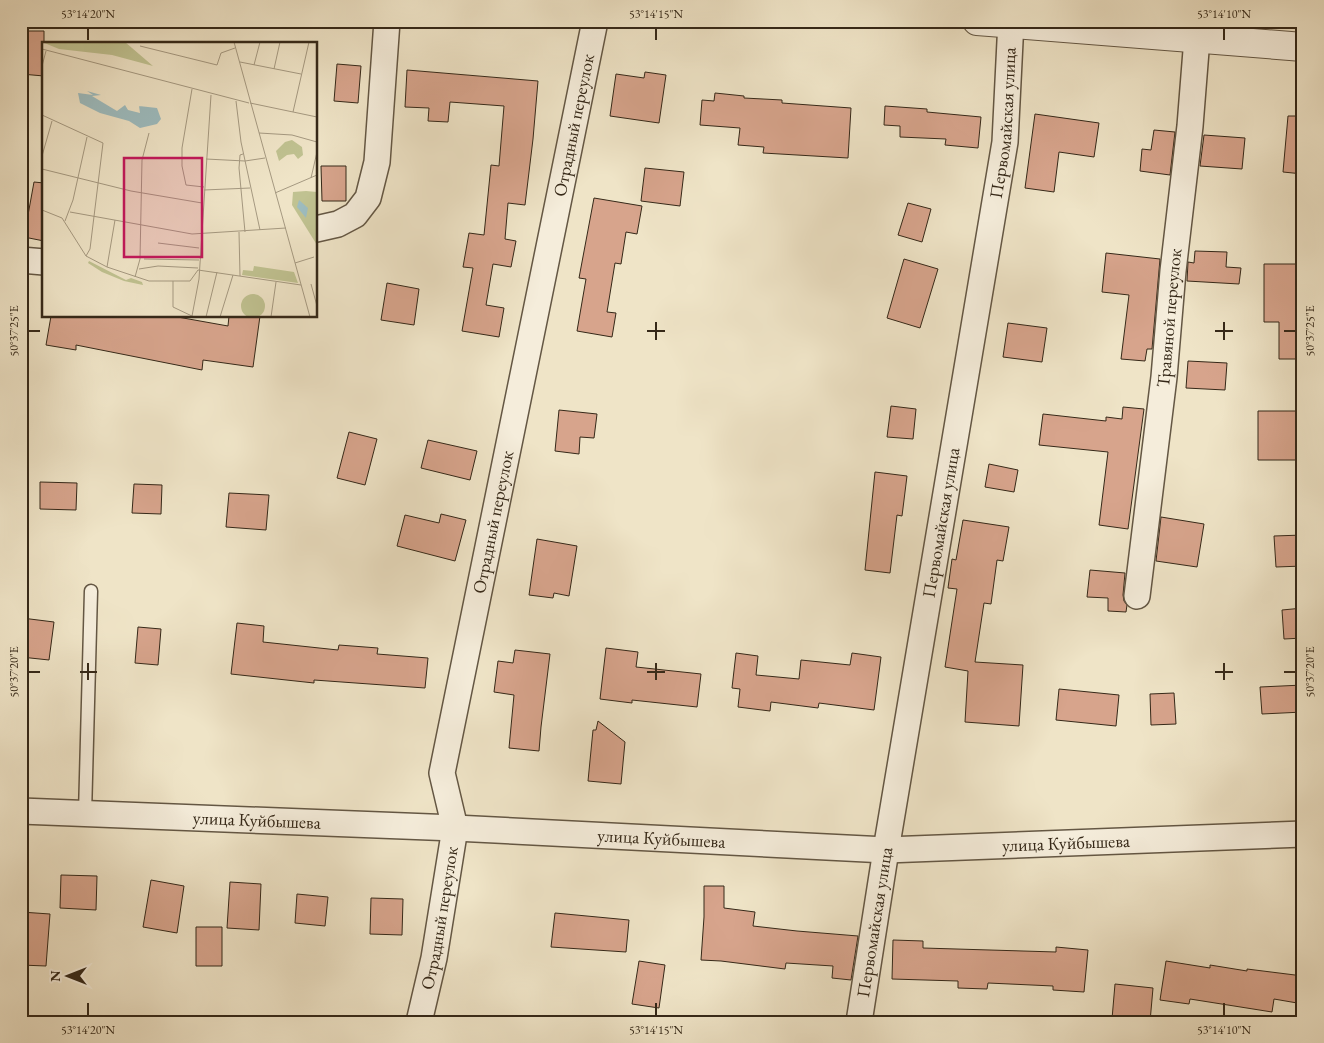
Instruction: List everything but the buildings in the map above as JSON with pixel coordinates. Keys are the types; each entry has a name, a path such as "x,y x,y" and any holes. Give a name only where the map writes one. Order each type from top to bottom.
{"street":[{"path":"318,229 338,224 355,215 368,198 377,162 387,21"},
{"name":"Отрадный переулок","path":"419,1022 434,958 456,828 442,773 595,21"},
{"path":"977,21 1012,22 1303,47"},
{"name":"Первомайская улица","path":"859,1022 886,850 1005,142 1012,22"},
{"name":"Травяной переулок","path":"1137,596 1164,378 1173,271 1190,126 1197,38"},
{"path":"21,260 42,262"},
{"name":"улица Куйбышева","path":"21,811 456,828 886,850 1303,834"}],"lane":[{"path":"85,814 91,591"}]}
